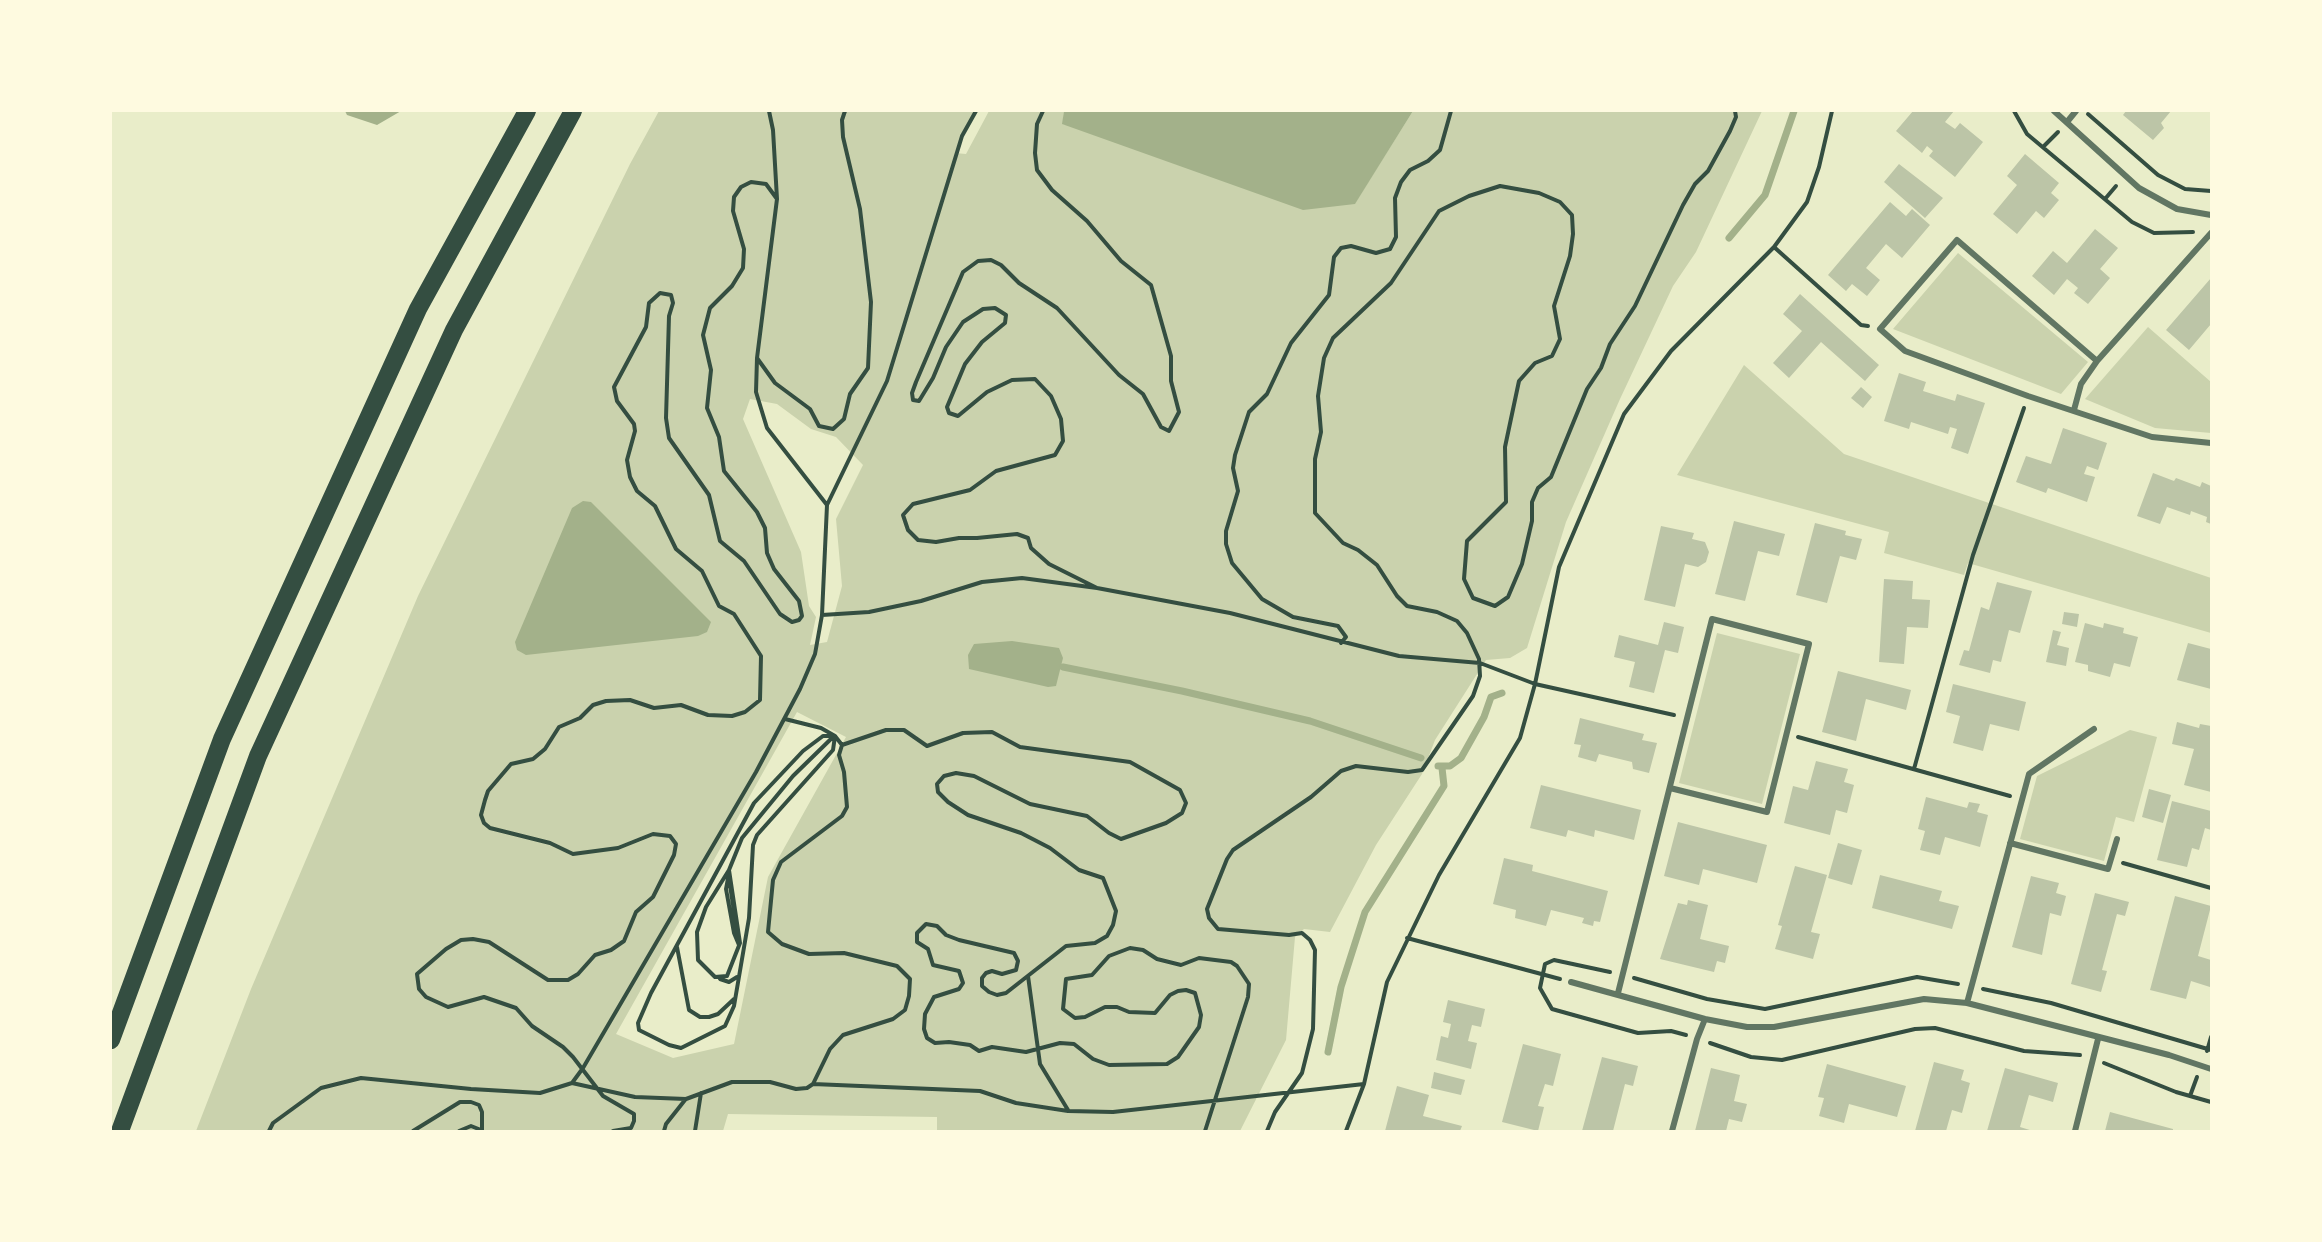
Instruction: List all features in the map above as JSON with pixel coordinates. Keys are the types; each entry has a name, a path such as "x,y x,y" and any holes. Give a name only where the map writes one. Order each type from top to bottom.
{"highway":[{"path":"111,1040 222,739 418,309 526,111"},
{"path":"120,1131 258,756 454,330 573,111"}],"street":[{"path":"2054,111 2139,188 2177,208 2211,215"},
{"path":"2067,122 2076,111"},
{"path":"2074,410 2081,384 2097,361 2211,234"},
{"path":"2097,361 1957,240 1880,329 1905,351 2028,396 2152,437 2211,443"},
{"path":"1618,993 1712,620 1809,644 1767,812 1670,788"},
{"path":"1967,1003 2029,774 2094,729"},
{"path":"2010,843 2108,869 2117,839"},
{"path":"1571,982 1618,993 1705,1019 1747,1027 1774,1026 1924,999 1967,1003 2098,1039 2169,1055 2211,1070"},
{"path":"1672,1131 1697,1039 1705,1019"},
{"path":"2075,1131 2095,1059 2098,1039"}],"path":[{"path":"769,111 773,130 777,199 757,358 756,392 767,428 827,505"},
{"path":"757,358 775,383 810,409 819,426 833,429 844,419 850,394 868,368 871,302 860,209 843,138 842,120 845,111"},
{"path":"572,1083 583,1068 784,719 815,654 822,615 827,505 887,381 962,136 976,111"},
{"path":"1043,111 1037,124 1035,153 1037,170 1052,190 1087,221 1122,261 1151,285 1171,356 1171,381 1179,412 1169,431 1161,427 1143,393 1119,375 1057,308 1019,283 1001,265 991,260 978,261 963,272 916,382 912,393 913,400 919,401 933,378 946,347 963,322 982,309 995,308 1006,315 1005,323 982,342 965,364 947,407 949,413 958,416 987,392 1012,380 1035,379 1051,396 1061,419 1063,441 1055,455 996,471 970,490 913,504 906,508 903,515 908,530 918,540 936,542 1017,534 1028,538 1031,548 1048,564 1097,588"},
{"path":"1341,643 1346,637 1338,626 1293,617 1262,599 1232,562 1226,544 1226,531 1238,491 1233,468 1234,455 1250,412 1267,394 1291,343 1329,295 1334,257 1341,248 1351,246 1376,253 1390,249 1396,237 1395,198 1401,182 1410,171 1428,161 1440,150 1451,111"},
{"path":"1267,1131 1275,1112 1302,1073 1313,1029 1315,950 1310,940 1302,933 1289,935 1218,929 1209,918 1207,909 1227,860 1233,850 1311,796 1341,771 1356,766 1408,772 1422,770 1473,696 1480,676 1480,663 1467,633 1457,621 1437,612 1407,606 1397,596 1377,565 1358,550 1343,543 1314,513 1315,459 1321,432 1318,396 1324,358 1332,338 1391,283 1439,210 1469,196 1500,186 1539,193 1560,202 1572,215 1573,234 1569,256 1554,306 1560,339 1552,356 1535,363 1519,381 1506,447 1506,502 1467,541 1464,579 1473,598 1495,606 1508,597 1522,564 1532,521 1532,502 1538,488 1551,477 1587,389 1601,368 1610,344 1635,306 1683,205 1695,184 1708,171 1730,131 1736,117 1735,111"},
{"path":"1346,1131 1364,1083 1387,982 1439,875 1520,738 1535,684 1558,567 1624,414 1671,351 1774,247 1807,202 1819,167 1832,111"},
{"path":"2014,111 2027,134 2132,222 2154,233 2200,231 2211,234"},
{"path":"2085,111 2158,175 2185,189 2211,191"},
{"path":"613,1131 630,1128 634,1121 634,1114 614,1104 598,1090 583,1068 563,1047 532,1026 516,1008 484,997 448,1007 426,997 418,989 417,974 446,949 461,940 473,939 489,942 548,980 568,980 578,974 595,955 611,950 624,941 636,912 653,897 674,855 676,844 670,836 653,834 618,848 573,854 550,843 490,828 483,823 481,815 488,791 512,764 533,759 545,749 559,727 580,718 593,705 606,701 630,700 654,708 681,705 708,715 732,716 745,712 760,700 761,656 734,614 719,606 702,571 676,549 655,506 637,491 630,477 627,460 635,431 634,424 617,400 614,387 646,327 649,303 660,293 671,295 673,303 669,316 666,418 669,438 709,495 720,542 744,561 780,614 792,622 799,620 802,616 800,601 774,569 767,553 765,528 757,512 724,471 719,437 707,408 711,370 703,335 705,321 710,308 732,286 743,268 744,249 734,211 734,197 741,187 751,182 766,184 777,199"},
{"path":"1774,247 1861,325 1880,329"},
{"path":"1914,769 1973,555 2028,396"},
{"path":"822,615 869,612 911,603 982,582 1022,578 1097,588 1230,614 1399,656 1480,663 1535,684 1687,718"},
{"path":"784,719 810,724 835,736 842,745"},
{"path":"842,745 886,730 904,730 927,746 963,733 992,732 1020,747 1130,762 1180,790 1186,803 1182,813 1166,823 1121,838 1109,833 1088,816 1030,804 974,776 956,773 944,776 937,784 938,792 948,802 968,814 1021,833 1050,848 1079,870 1103,878 1113,898 1116,911 1113,925 1107,936 1095,943 1066,946 1006,993 997,995 982,986 982,978 986,973 993,971 1002,974 1016,970 1018,961 1014,953 959,940 946,935 937,926 926,924 917,933 917,942 928,949 933,965 959,971 963,983 959,988 934,997 925,1014 924,1029 927,1038 935,1043 970,1045 979,1051 992,1047 1026,1052 1037,1051 1060,1043 1074,1044 1093,1059 1109,1065 1167,1064 1178,1057 1198,1026 1202,1015 1195,993 1186,990 1178,991 1170,995 1155,1013 1129,1012 1117,1007 1105,1007 1085,1017 1075,1018 1063,1009 1066,979 1092,975 1109,956 1130,948 1143,950 1156,959 1181,965 1199,958 1231,962 1237,966 1249,984 1248,997 1205,1131"},
{"path":"1787,734 2022,800"},
{"path":"823,736 835,736 833,750 756,835 753,845 749,918 735,998 725,1026 681,1048 669,1045 639,1030 638,1023 642,1012 754,803 815,740 823,736"},
{"path":"739,974 735,980 729,982 715,977 698,960 698,932 706,907 729,870 742,838 760,814 793,776 835,736"},
{"path":"269,1131 273,1123 321,1088 361,1078 540,1093 572,1083 635,1097 686,1099 732,1082 770,1082 796,1089 807,1088 813,1084 830,1049 843,1035 893,1019 904,1010 909,996 910,979 897,966 844,953 809,954 782,944 768,932 772,880 781,862 842,816 847,807 844,772 839,755 842,745"},
{"path":"2111,860 2211,888"},
{"path":"715,977 727,976 739,945 740,931 729,870"},
{"path":"729,870 726,889 734,933 739,945"},
{"path":"1407,938 1571,982"},
{"path":"677,945 689,1010 700,1017 709,1017 718,1014 735,998"},
{"path":"1541,973 1540,988 1552,1009 1638,1033 1671,1030 1751,1057 1782,1060 1915,1029 1935,1028 2024,1051 2071,1052 2095,1059 2175,1092 2211,1102"},
{"path":"1028,976 1040,1064 1068,1111"},
{"path":"813,1084 980,1090 1016,1103 1068,1111 1113,1112 1364,1083"},
{"path":"695,1131 701,1094"},
{"path":"664,1131 666,1124 686,1099"},
{"path":"413,1131 460,1102 479,1105 482,1112 482,1130 471,1126 459,1131"}],"shaded area":[{"path":"345,111 401,111 377,125 347,115"},
{"path":"659,111 975,111 955,153 966,154 989,111 1064,111 1063,124 1355,203 1413,111 1762,111 1696,252 1673,286 1566,522 1527,648 1510,658 1486,660 1435,740 1422,774 1376,845 1330,932 1304,929 1295,937 1286,1040 1240,1131 937,1131 937,1117 728,1114 723,1131 196,1131 251,989 418,596 630,164","holes":["750,399 777,404 811,429 836,437 863,465 836,519 842,586 827,642 810,645 816,617 809,606 801,552 743,419","797,712 846,737 768,877 734,1044 673,1058 616,1034"]},
{"path":"1064,111 1413,111 1355,204 1303,210 1062,124"},
{"path":"1958,253 2088,362 2061,394 1893,329"},
{"path":"2148,327 2211,382 2211,433 2155,428 2085,399"},
{"path":"1744,365 1844,454 2211,578 2211,633 1968,563 1964,575 1884,553 1889,532 1677,475"},
{"path":"583,501 591,502 711,622 707,632 698,636 526,655 517,650 515,642 572,508"},
{"path":"1717,633 1800,654 1762,804 1679,783"},
{"path":"1012,641 1059,648 1063,658 1056,686 1048,687 969,669 968,655 974,644"},
{"path":"2130,730 2157,737 2134,822 2116,817 2104,861 2020,839 2037,776"}],"building":[{"path":"1913,111 1954,111 1945,122 1955,129 1960,123 1983,142 1955,177 1929,156 1933,151 1927,146 1922,153 1896,131"},
{"path":"2126,111 2171,111 2161,123 2164,128 2153,140 2123,115"},
{"path":"2025,154 2059,183 2051,193 2059,200 2044,218 2036,211 2017,234 1993,214 2017,185 2007,176"},
{"path":"1899,164 1943,198 1925,218 1884,182"},
{"path":"1890,202 1906,216 1912,209 1930,225 1902,258 1886,244 1866,268 1880,280 1867,296 1852,284 1846,291 1828,275"},
{"path":"2095,229 2118,248 2100,269 2110,278 2088,304 2074,293 2078,288 2067,279 2054,295 2032,276 2053,251 2067,263"},
{"path":"2211,278 2211,324 2189,350 2166,330"},
{"path":"1800,294 1879,365 1865,381 1821,342 1789,378 1773,363 1802,331 1783,314"},
{"path":"1899,373 1926,382 1923,391 1955,401 1957,394 1985,403 1968,454 1951,448 1957,429 1950,427 1948,434 1911,422 1909,429 1884,421"},
{"path":"1861,387 1872,397 1863,408 1851,398"},
{"path":"2063,428 2107,443 2098,470 2087,466 2084,474 2095,477 2087,502 2048,488 2046,493 2016,482 2026,456 2051,464"},
{"path":"2153,473 2200,487 2202,482 2211,486 2211,524 2206,522 2207,517 2191,511 2190,515 2167,507 2160,524 2137,516"},
{"path":"1734,521 1785,534 1779,556 1758,551 1745,601 1715,594"},
{"path":"1815,523 1846,531 1845,535 1862,539 1856,560 1840,556 1827,603 1796,595"},
{"path":"1661,526 1694,533 1692,539 1705,542 1709,552 1706,562 1698,567 1685,564 1675,607 1644,600"},
{"path":"1884,579 1913,581 1912,599 1930,600 1928,628 1907,627 1904,664 1879,662"},
{"path":"1997,582 2032,591 2020,633 2009,630 2001,662 1993,660 1990,673 1959,665 1964,650 1969,651 1981,607 1989,610"},
{"path":"2064,612 2079,614 2077,627 2062,624"},
{"path":"1664,622 1684,627 1678,653 1665,650 1654,693 1629,687 1635,662 1614,657 1619,635 1658,645"},
{"path":"2085,623 2103,628 2104,623 2124,628 2123,633 2138,637 2130,667 2114,663 2110,677 2088,671 2088,665 2075,662"},
{"path":"2053,630 2061,632 2057,645 2069,648 2066,666 2046,662"},
{"path":"2188,643 2211,649 2211,689 2177,680"},
{"path":"1838,671 1911,690 1906,710 1866,699 1856,741 1822,732"},
{"path":"1953,684 2026,702 2019,731 1990,724 1983,751 1953,743 1960,716 1946,712"},
{"path":"1580,718 1644,734 1642,740 1657,743 1649,773 1633,769 1632,762 1599,754 1596,762 1578,757 1581,745 1574,744"},
{"path":"2177,722 2199,728 2200,724 2211,726 2211,792 2184,785 2194,749 2172,744"},
{"path":"1816,761 1848,769 1844,782 1854,785 1847,813 1836,810 1830,835 1784,823 1793,786 1808,790"},
{"path":"1541,785 1641,810 1634,840 1595,830 1594,837 1568,830 1566,837 1530,828"},
{"path":"2149,789 2171,795 2163,823 2142,817"},
{"path":"1926,797 1967,808 1969,802 1980,804 1977,812 1988,815 1980,847 1945,837 1940,855 1920,850 1925,831 1918,829"},
{"path":"2172,801 2211,811 2211,830 2205,828 2199,850 2192,848 2187,867 2157,860"},
{"path":"1678,822 1767,845 1757,883 1703,869 1699,885 1664,876"},
{"path":"1838,843 1862,850 1852,885 1828,878"},
{"path":"1504,858 1533,865 1532,871 1608,891 1600,922 1594,921 1593,926 1582,923 1584,918 1551,910 1546,926 1515,918 1516,910 1493,904"},
{"path":"1795,866 1827,875 1811,932 1820,934 1813,959 1775,949 1782,926 1778,925"},
{"path":"1880,875 1942,891 1939,901 1959,906 1952,929 1872,908"},
{"path":"2031,876 2059,883 2056,893 2066,896 2061,916 2050,913 2042,955 2012,947"},
{"path":"2095,893 2129,902 2125,916 2117,914 2102,970 2107,971 2101,992 2071,984"},
{"path":"2175,896 2211,906 2198,956 2211,960 2210,987 2191,981 2186,999 2150,990"},
{"path":"1688,900 1708,905 1700,939 1729,946 1725,963 1717,961 1714,972 1660,959 1678,903 1687,905"},
{"path":"1448,1000 1485,1009 1481,1027 1472,1025 1468,1041 1477,1043 1471,1069 1436,1060 1441,1036 1448,1038 1451,1024 1443,1022"},
{"path":"1523,1044 1561,1054 1553,1086 1545,1084 1538,1106 1544,1107 1538,1131 1502,1122"},
{"path":"1602,1057 1638,1066 1633,1086 1625,1084 1613,1131 1582,1131"},
{"path":"1934,1062 1964,1070 1961,1080 1970,1083 1962,1113 1952,1110 1946,1131 1915,1131"},
{"path":"1827,1064 1906,1086 1897,1117 1849,1104 1844,1123 1819,1116 1824,1098 1818,1097"},
{"path":"1711,1068 1740,1075 1734,1101 1747,1104 1742,1122 1729,1119 1726,1131 1695,1131"},
{"path":"2005,1068 2058,1083 2053,1102 2029,1095 2020,1127 2033,1131 1987,1131"},
{"path":"1434,1072 1465,1080 1461,1095 1431,1088"},
{"path":"1397,1086 1429,1095 1423,1116 1462,1126 1460,1131 1385,1131"},
{"path":"2110,1112 2173,1129 2173,1131 2105,1131"}],"waterway":[{"path":"1729,238 1765,195 1794,111"},
{"path":"1063,667 1182,691 1310,721 1421,758"},
{"path":"1438,766 1450,766 1461,758 1484,717 1491,697 1502,693"},
{"path":"1328,1052 1341,987 1365,912 1444,786 1442,768"}]}
